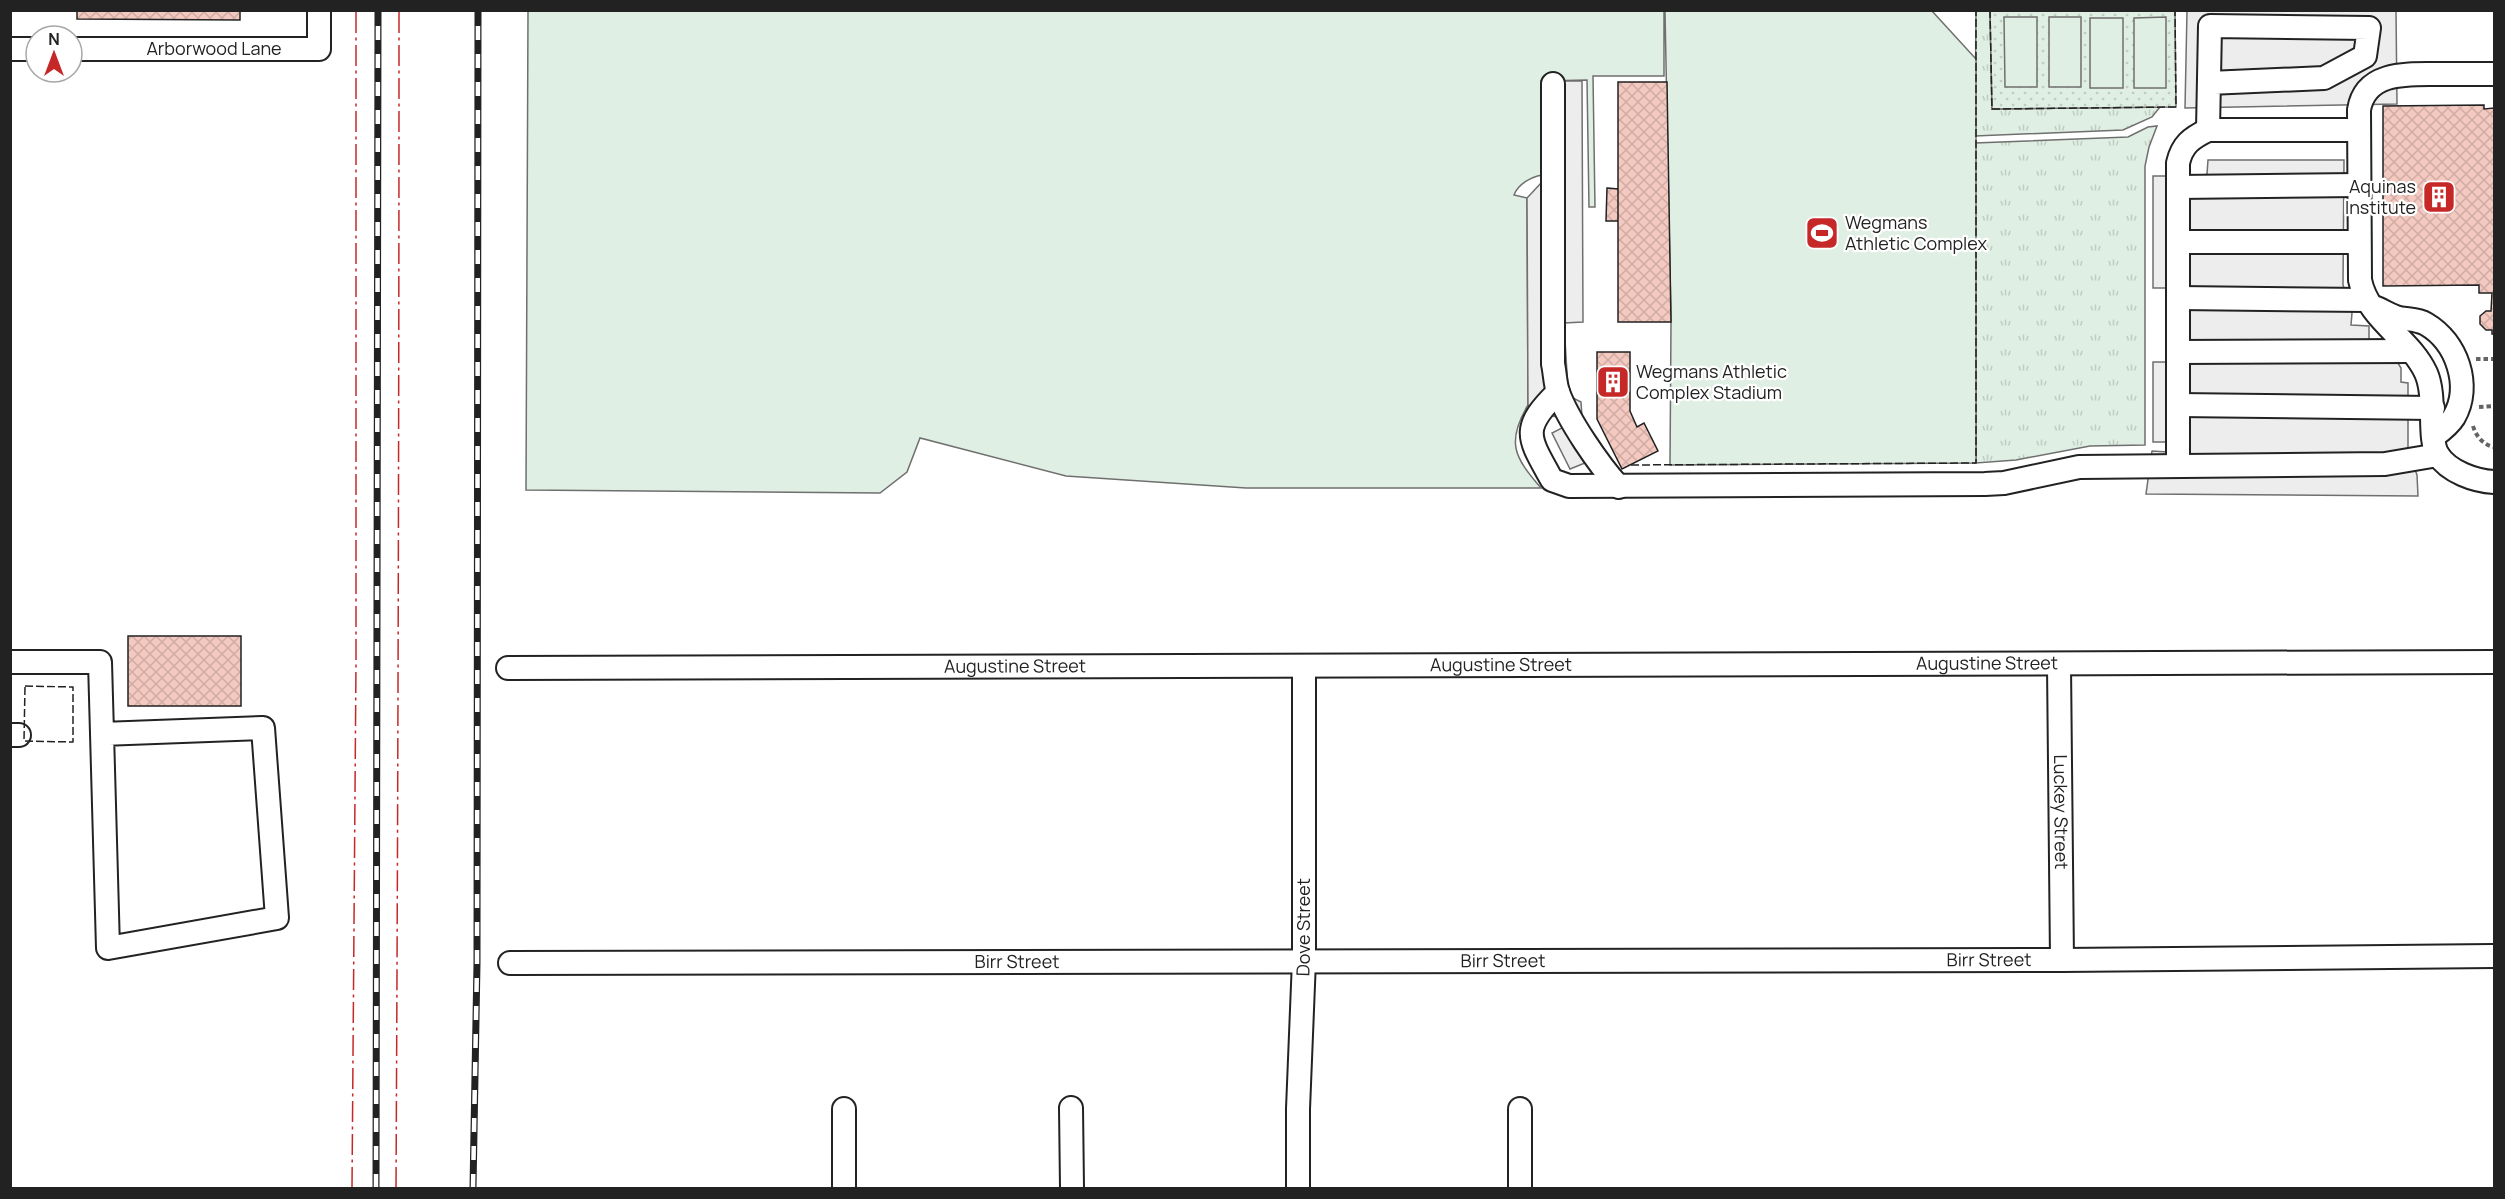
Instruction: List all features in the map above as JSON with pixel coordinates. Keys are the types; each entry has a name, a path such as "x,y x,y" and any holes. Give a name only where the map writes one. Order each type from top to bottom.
{"street":[{"name":"Arborwood Lane","path":"84,49 319,49 319,10"},
{"path":"2208,130 2210,26 2369,28 2365,57 2324,78 2209,82"},
{"path":"2494,74 2391,76 2369,88 2360,101 2359,130 2360,280 2368,302 2411,351 2425,371 2430,385 2436,445 2448,465 2464,475 2494,482"},
{"path":"1553,84 1553,364 1558,392 1600,467 1619,487"},
{"path":"2178,466 2178,164 2181,150 2192,137 2208,130 2359,130"},
{"path":"2178,187 2359,185"},
{"path":"2178,243 2359,242"},
{"path":"1558,392 1539,411 1531,424 1531,439 1552,480 1569,486 1985,484 2004,483 2079,466 2385,464 2436,445 2454,417 2461,394 2458,359 2442,338 2428,325 2415,320 2399,318 2368,302 2178,298"},
{"path":"2178,352 2411,351"},
{"path":"2178,405 2433,408"},
{"path":"10,662 100,662 102,735 108,948 277,918 262,728 102,735"},
{"name":"Augustine Street","path":"508,668 2494,663"},
{"name":"Luckey Street","path":"2059,664 2062,960"},
{"name":"Dove Street","path":"1299,1188 1298,1109 1304,960 1304,667"},
{"name":"Birr Street","path":"510,963 2062,960 2494,956"},
{"path":"1071,1108 1072,1188"},
{"path":"844,1109 844,1188"},
{"path":"1520,1109 1520,1188"}],"path":[{"path":"2475,431 2484,442 2494,447"}],"green space":[{"path":"528,11 1664,11 1664,76 1593,76 1595,207 1589,207 1587,80 1541,81 1542,175 1525,182 1514,195 1527,198 1528,405 1521,418 1515,439 1519,458 1541,488 1246,488 1066,476 920,438 907,472 880,493 526,490"},
{"name":"Wegmans Athletic Complex","path":"1665,11 1932,11 1976,59 1976,463 1670,465 1671,322"},
{"path":"1976,11 1990,11 1992,109 2160,107 2152,117 2123,130 1975,136"},
{"path":"1990,11 2175,11 2176,107 1992,109"},
{"path":"2004,17 2037,17 2037,87 2005,87"},
{"path":"2049,17 2081,17 2081,87 2049,87"},
{"path":"2166,17 2166,88 2134,88 2134,18"},
{"path":"2090,18 2123,18 2123,88 2090,88"},
{"path":"2157,126 2145,166 2145,445 2090,446 2016,460 1976,463 1975,143 2128,137 2148,127"}],"shaded area":[{"path":"2187,11 2396,11 2397,104 2185,108"},
{"path":"1541,81 1582,81 1583,322 1564,323 1568,390 1571,397 1581,402 1585,463 1570,469 1552,433 1564,427 1560,417 1550,416 1528,405 1527,198 1542,182"},
{"path":"2208,160 2344,160 2343,285 2352,313 2351,325 2369,326 2369,343 2385,342 2401,368 2401,382 2408,383 2408,450 2417,475 2418,496 2146,494 2152,451 2168,452 2168,442 2153,442 2153,362 2168,362 2169,288 2153,288 2153,176 2203,176 2207,174"}],"building":[{"path":"77,10 240,10 240,20 77,19"},
{"path":"1618,82 1667,82 1671,322 1618,322"},
{"name":"Aquinas Institute","path":"2484,105 2484,109 2494,108 2494,334 2492,330 2486,330 2480,324 2480,316 2486,311 2491,311 2492,293 2479,293 2479,285 2383,286 2383,106"},
{"path":"1607,188 1618,189 1618,221 1606,221"},
{"name":"Wegmans Athletic Complex Stadium","path":"1597,352 1630,352 1630,411 1637,427 1644,423 1658,451 1622,469 1597,419"},
{"path":"128,636 241,636 241,706 128,706"}],"railway":[{"path":"376,1188 378,10"},
{"path":"473,1188 477,963 478,10"}],"fence":[{"path":"1631,465 1976,463 1976,10"},
{"path":"1990,10 1992,109 2176,107 2175,10"},
{"path":"25,686 73,687 73,742 24,741 25,686"}],"power":[{"path":"352,1188 356,662 356,10"},
{"path":"396,1188 399,10"}],"place":[{"name":"Aquinas Institute","path":"2439,197"},
{"name":"Wegmans Athletic Complex","path":"1822,233"},
{"name":"Wegmans Athletic Complex Stadium","path":"1613,382"}]}
